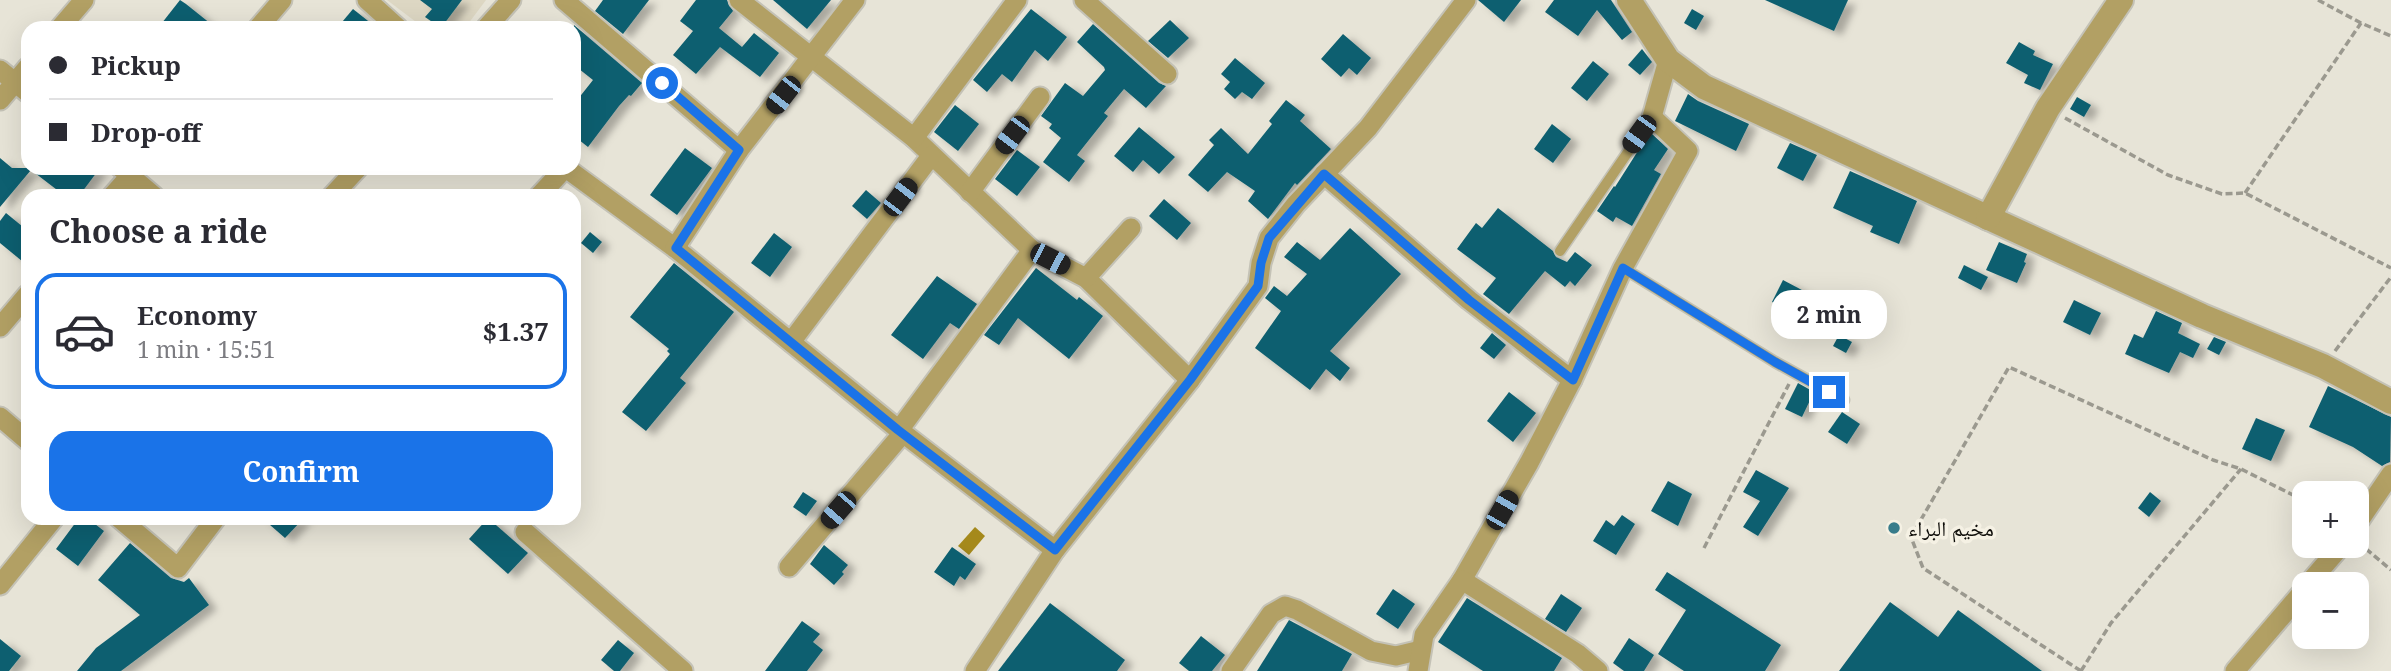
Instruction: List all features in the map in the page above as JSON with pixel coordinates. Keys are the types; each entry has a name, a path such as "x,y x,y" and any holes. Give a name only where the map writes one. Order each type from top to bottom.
{"street":[{"path":"66,21 83,0"},
{"path":"264,21 282,0"},
{"path":"367,0 390,21"},
{"path":"492,21 511,0"},
{"path":"564,0 739,150"},
{"path":"739,0 914,138 1032,250 1086,278 1190,380"},
{"path":"676,248 739,150 855,0"},
{"path":"914,138 1017,0"},
{"path":"1084,0 1167,74"},
{"path":"975,671 1055,550 1190,380 1258,286 1261,263 1269,238 1368,128 1466,0"},
{"path":"1629,0 1668,60 1704,87 2202,316 2323,366 2391,402"},
{"path":"1988,218 2048,108 2121,0"},
{"path":"1418,671 1424,635 1462,580 1529,463 1573,380 1623,268 1688,151 1652,117 1668,60"},
{"path":"0,100 14,82"},
{"path":"970,192 1040,97"},
{"path":"791,342 931,156"},
{"path":"1324,174 1469,300 1573,380"},
{"path":"133,175 146,189"},
{"path":"338,189 352,175"},
{"path":"546,189 559,175"},
{"path":"576,175 676,248 901,431 1055,550"},
{"path":"1086,278 1131,228"},
{"path":"789,567 901,431 1032,250"},
{"path":"0,327 21,302"},
{"path":"0,417 21,435"},
{"path":"2369,506 2391,474"},
{"path":"0,585 48,525"},
{"path":"127,525 178,568 211,525"},
{"path":"525,531 683,671"},
{"path":"2318,572 2331,558"},
{"path":"1462,580 1578,654 1598,671"},
{"path":"2235,671 2292,604"},
{"path":"1231,671 1270,614 1285,606 1371,651 1396,656 1421,650"}],"lane":[{"path":"1560,251 1652,117"},
{"path":"1623,268 1844,400"}],"path":[{"path":"2318,0 2391,36"},
{"path":"2245,193 2361,23"},
{"path":"2048,108 2168,174 2222,194 2245,193 2391,268"},
{"path":"2323,366 2391,277"},
{"path":"2241,469 2110,623 2081,671 1923,568 1911,537 2008,367 2213,460 2241,469 2292,494"},
{"path":"1703,548 1795,373"},
{"path":"2369,551 2391,570"}],"shaded area":[{"path":"387,0 486,0 470,21 415,21"},
{"path":"975,527 985,536 969,555 958,546"}],"building":[{"path":"180,0 207,21 164,21"},
{"path":"420,0 462,0 446,21 431,21 425,17 432,9"},
{"path":"603,0 649,0 623,34 595,11"},
{"path":"696,0 727,0 733,11 719,28 742,47 754,33 779,53 760,77 720,47 696,74 673,55 693,31 680,21"},
{"path":"773,0 831,0 807,29"},
{"path":"1478,0 1521,0 1504,22"},
{"path":"1554,0 1611,0 1632,32 1622,40 1597,10 1578,36 1545,12"},
{"path":"1765,0 1848,0 1834,31"},
{"path":"353,9 368,21 343,21"},
{"path":"1031,9 1067,37 1048,61 1035,50 1012,82 1002,74 987,92 973,80"},
{"path":"1692,9 1704,16 1696,30 1684,23"},
{"path":"1170,20 1189,38 1168,58 1148,41"},
{"path":"1093,24 1159,83 1166,86 1146,108 1124,89 1104,113 1108,116 1077,155 1085,161 1069,182 1043,162 1061,138 1049,128 1052,124 1041,116 1065,83 1083,96 1105,70 1077,42"},
{"path":"581,31 642,83 619,106 588,147 581,142 581,95 593,80 581,71"},
{"path":"1343,34 1371,58 1357,75 1349,68 1341,77 1321,59"},
{"path":"2019,42 2035,51 2033,55 2053,64 2040,90 2024,83 2028,75 2006,63"},
{"path":"1642,49 1652,62 1640,75 1628,65"},
{"path":"1235,58 1265,83 1252,99 1242,92 1235,99 1224,89 1230,82 1221,74"},
{"path":"1593,61 1609,74 1587,101 1571,88"},
{"path":"1688,94 1749,124 1736,151 1675,121"},
{"path":"2077,97 2091,105 2084,117 2070,109"},
{"path":"1286,100 1305,115 1300,121 1331,149 1297,185 1295,183 1268,219 1248,201 1255,191 1227,172 1208,192 1188,175 1214,145 1209,140 1221,128 1248,154 1272,124 1269,121"},
{"path":"955,105 979,124 958,151 934,132"},
{"path":"1552,124 1571,139 1553,163 1534,149"},
{"path":"1139,127 1175,157 1159,174 1143,160 1133,172 1114,156"},
{"path":"1650,132 1668,149 1654,170 1661,174 1632,226 1616,217 1613,222 1597,211"},
{"path":"1790,143 1817,155 1803,181 1777,168"},
{"path":"685,148 712,168 677,215 650,195"},
{"path":"1017,150 1040,167 1017,196 995,179"},
{"path":"0,158 12,168 21,168 21,175 27,175 0,207"},
{"path":"1850,171 1917,201 1899,244 1870,232 1873,226 1833,208"},
{"path":"38,175 95,175 84,189 56,189"},
{"path":"866,190 881,203 867,219 852,206"},
{"path":"1164,199 1191,223 1177,240 1149,216"},
{"path":"1498,208 1553,251 1556,257 1567,262 1575,252 1592,265 1575,286 1570,281 1565,287 1545,271 1509,314 1483,294 1496,278 1457,249 1476,223 1482,228"},
{"path":"6,213 21,225 21,260 0,243 0,221"},
{"path":"1350,228 1401,274 1330,351 1350,368 1340,381 1326,369 1310,390 1255,348 1281,311 1265,298 1274,286 1287,296 1307,274 1284,257 1297,242 1320,260"},
{"path":"590,232 602,242 593,253 581,243"},
{"path":"774,233 792,247 770,277 751,263"},
{"path":"1999,242 2027,254 2017,283 1986,270"},
{"path":"674,263 734,312 680,378 686,383 646,431 622,412 670,354 667,351 669,349 630,317"},
{"path":"1964,265 1988,277 1981,290 1958,278"},
{"path":"1036,268 1077,300 1079,297 1103,316 1069,359 1018,318 999,345 984,335"},
{"path":"937,276 977,304 959,329 950,323 923,359 891,335"},
{"path":"1783,280 1817,298 1806,319 1772,302"},
{"path":"2074,300 2101,313 2090,335 2063,322"},
{"path":"2156,311 2182,323 2178,333 2200,344 2193,358 2180,352 2169,373 2125,354 2134,334 2143,338"},
{"path":"1492,333 1506,345 1494,359 1480,348"},
{"path":"1839,335 1852,342 1846,353 1833,346"},
{"path":"2214,337 2226,342 2219,355 2207,349"},
{"path":"1798,383 1814,392 1802,417 1785,409"},
{"path":"2328,386 2391,417 2390,462 2382,466 2353,447 2309,427"},
{"path":"1509,392 1536,413 1513,442 1487,421"},
{"path":"1842,412 1860,424 1847,444 1828,432"},
{"path":"2256,418 2285,430 2271,461 2242,449"},
{"path":"1756,470 1789,488 1758,536 1743,527 1760,501 1743,492"},
{"path":"1668,481 1692,494 1678,526 1651,511"},
{"path":"803,492 817,501 806,516 793,507"},
{"path":"2150,492 2161,501 2149,517 2138,508"},
{"path":"1622,515 1635,524 1616,555 1593,541 1606,520 1614,526"},
{"path":"74,525 96,525 104,531 78,566 56,549"},
{"path":"270,525 297,525 285,538"},
{"path":"482,525 496,525 528,553 508,574 469,539"},
{"path":"130,543 171,578 184,582 189,578 209,605 121,671 77,671 96,648 140,615 98,580"},
{"path":"824,545 848,565 834,585 810,564"},
{"path":"952,547 976,564 965,580 960,576 954,586 934,572"},
{"path":"1667,572 1781,645 1765,671 1684,671 1658,654 1686,610 1655,590"},
{"path":"1393,589 1415,604 1398,629 1376,614"},
{"path":"1561,594 1582,608 1566,632 1545,619"},
{"path":"1467,598 1562,658 1554,671 1483,671 1438,642"},
{"path":"1890,602 1938,637 1958,610 2042,671 1839,671"},
{"path":"1050,603 1125,660 1117,671 998,671"},
{"path":"1289,620 1352,654 1342,671 1257,671"},
{"path":"802,621 820,634 813,642 823,650 807,671 765,671"},
{"path":"1201,636 1225,655 1212,671 1189,671 1179,663"},
{"path":"1629,638 1654,655 1644,671 1624,671 1613,663"},
{"path":"0,639 21,656 9,671 0,671"},
{"path":"618,640 634,653 620,671 614,671 601,660"}],"place":[{"name":"مخيم البراء","path":"1894,528"}],"route":[{"path":"662,83 739,150 676,248 898,430 1055,550 1190,380 1258,286 1261,263 1269,238 1324,174 1469,300 1573,380 1623,268 1775,362 1829,392"}]}
